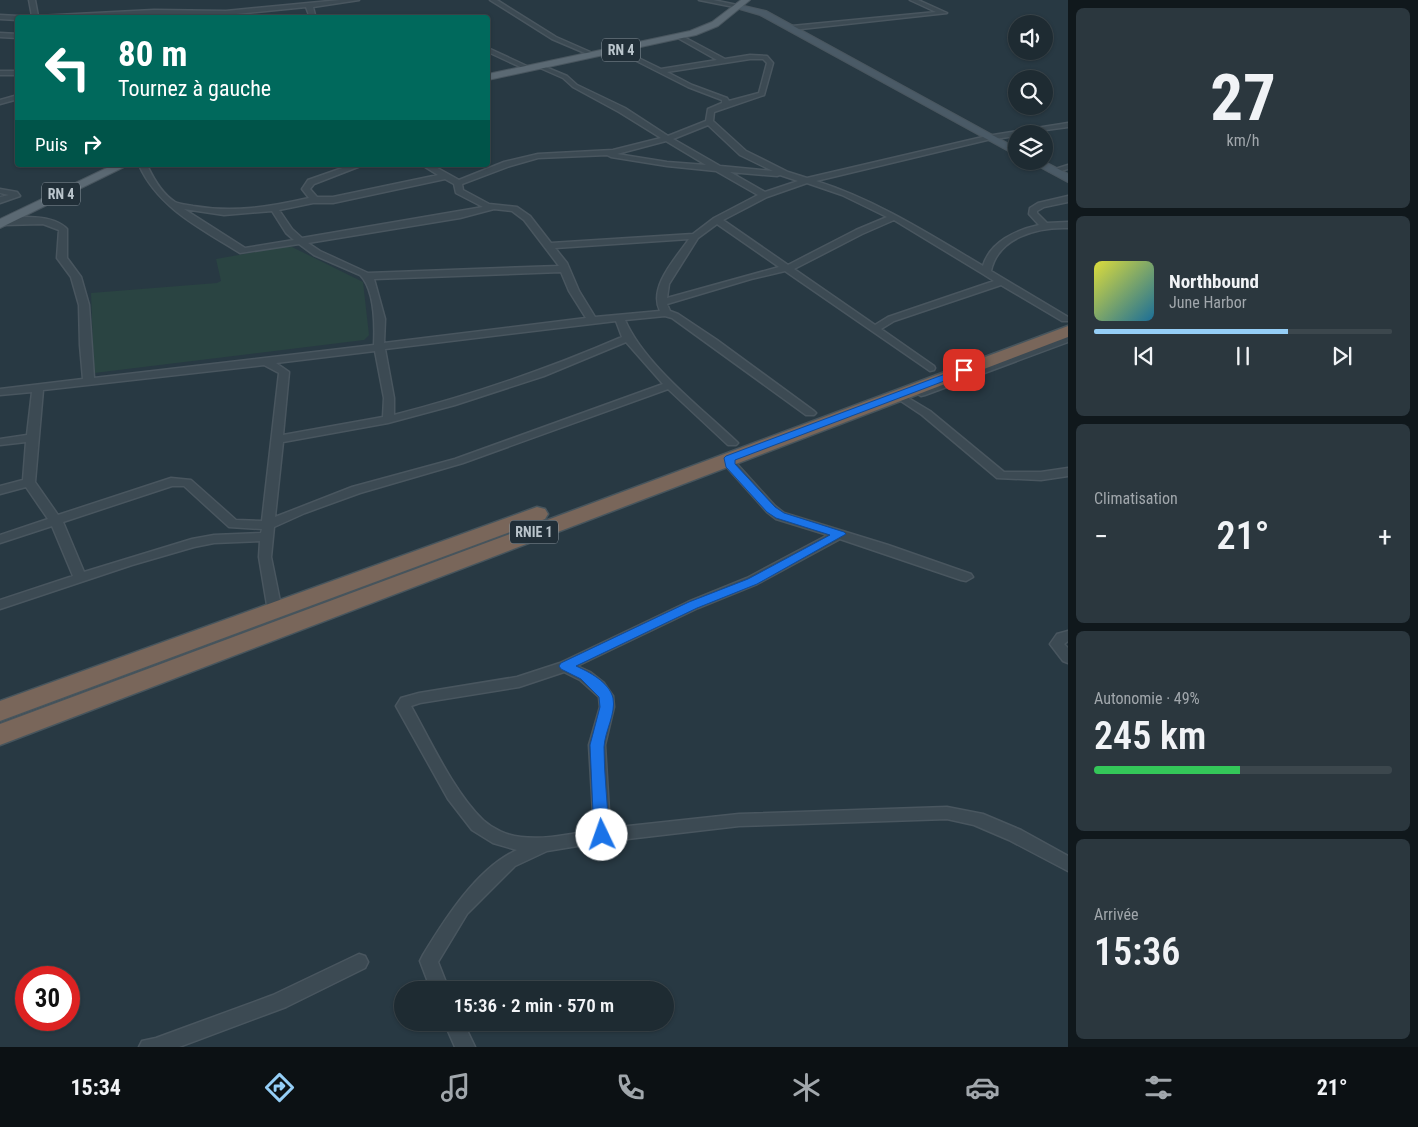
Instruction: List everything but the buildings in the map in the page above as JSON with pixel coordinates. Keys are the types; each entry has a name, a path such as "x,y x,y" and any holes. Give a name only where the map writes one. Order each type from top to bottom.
{"highway":[{"name":"RNIE 1","path":"0,711 275,611 730,455 810,414 869,398 930,368 1067,327"},
{"name":"RNIE 1","path":"0,734 730,455 869,398 1067,327"}],"main road":[{"name":"RN 4","path":"490,78 680,37 716,24 742,3"},
{"path":"742,3 763,12 1008,148"},
{"name":"RN 4","path":"2,223 118,167"},
{"path":"1053,171 1068,179"}],"street":[{"path":"32,0 35,15"},
{"path":"154,15 226,13 356,0"},
{"path":"493,0 554,38 594,55"},
{"path":"702,0 742,3"},
{"path":"792,28 944,13 913,0"},
{"path":"311,5 309,7 312,15"},
{"path":"0,18 15,18"},
{"path":"0,36 15,36"},
{"path":"680,37 724,61"},
{"path":"618,50 725,102"},
{"path":"490,51 529,69"},
{"path":"660,70 756,56 769,59 770,63 762,94 742,100 725,102 711,111 709,122"},
{"path":"541,67 565,76 575,86 622,110 667,139 764,195"},
{"path":"0,73 15,73"},
{"path":"0,94 15,96"},
{"path":"0,102 15,97"},
{"path":"0,108 15,105"},
{"path":"600,153 642,146 667,139 709,122"},
{"path":"709,122 743,154 785,174 845,193 894,217 1002,281 1067,327"},
{"path":"666,313 661,303 664,284 695,236 717,220 764,195 806,181 987,138 1068,124"},
{"path":"458,183 540,155 580,152 600,153 667,164 785,174"},
{"path":"144,167 157,190 193,220 243,251 460,215 493,207"},
{"path":"313,200 306,189 311,182 353,167"},
{"path":"430,167 458,183"},
{"path":"1053,171 1068,168"},
{"path":"174,204 212,212 274,208 313,200 334,200 446,176"},
{"path":"458,183 459,191 487,206 516,210 527,218 565,268 574,291 592,320"},
{"path":"0,191 16,196 0,200"},
{"path":"1044,225 1033,214 1033,210 1041,205 1068,199"},
{"path":"274,208 289,231 301,242 317,252 367,276 565,268"},
{"path":"661,303 740,279 788,268 859,232 894,217"},
{"path":"717,220 930,368"},
{"path":"2,223 35,221 59,225 63,229 62,258 76,276 83,299 89,382"},
{"path":"986,272 990,258 997,249 1016,236 1044,225 1068,225"},
{"path":"550,246 695,236"},
{"path":"367,276 370,280 380,319 379,346 389,398 388,420"},
{"path":"875,329 891,319 972,293 1002,281"},
{"path":"0,392 265,362 592,320 666,313 675,316 705,337 810,414"},
{"path":"619,317 628,338 730,455 771,509 780,516 840,534 966,577"},
{"path":"0,742 730,455 905,399 1067,327"},
{"path":"278,439 388,420 510,385 574,362 628,338"},
{"path":"275,611 265,557 284,372 305,356"},
{"path":"265,362 284,372"},
{"path":"0,605 192,543 268,531 301,510 356,490 459,461 670,385"},
{"path":"38,388 32,438 30,482 56,521 80,578"},
{"path":"905,399 926,413 1001,475 1041,476 1068,472"},
{"path":"0,442 32,438"},
{"path":"0,538 171,482 180,481 187,482 233,524 268,531"},
{"path":"0,490 30,482"},
{"path":"840,534 752,582 693,605 565,666 519,682 419,698 406,702 403,706 454,795 478,825 499,838 520,844 546,845 602,835 739,820 947,813 984,822 1015,835 1068,864"},
{"path":"1068,636 1062,638 1058,644 1068,658"},
{"path":"565,666 586,676 606,696 607,707 597,745 602,835"},
{"path":"437,981 429,961 461,909 509,861 546,845"},
{"path":"149,1047 156,1047 279,1001 359,962"},
{"path":"457,1031 465,1047"}],"green space":[{"path":"292,247 363,282 369,335 364,340 94,373 91,293 217,283 221,281 216,259"}],"route":[{"path":"602,835 597,745 607,707 606,696 586,676 565,666 693,605 752,582 840,534 780,516 771,509 730,464 729,458 964,370"}]}
